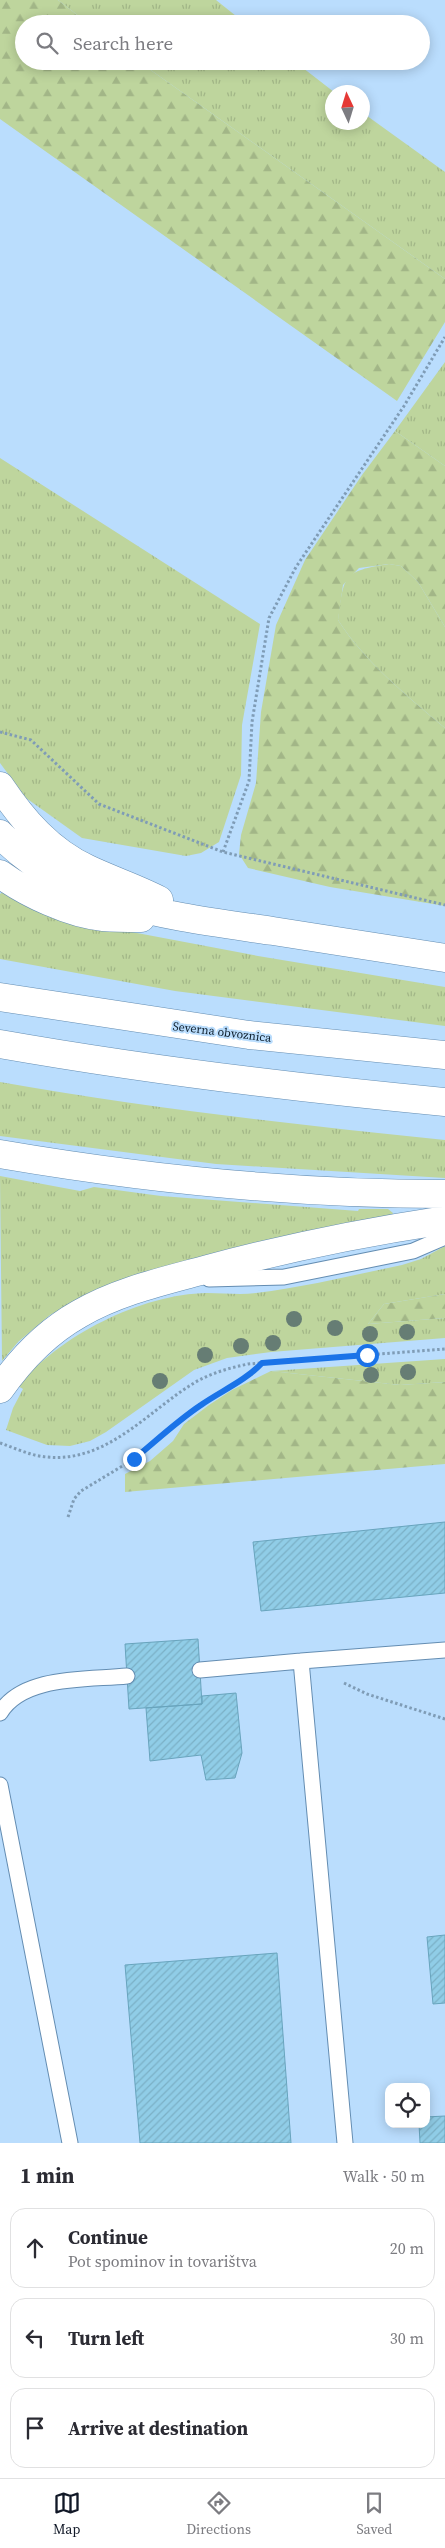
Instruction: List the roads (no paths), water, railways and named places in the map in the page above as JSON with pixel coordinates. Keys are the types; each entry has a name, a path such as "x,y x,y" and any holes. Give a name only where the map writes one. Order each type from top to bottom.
{"highway":[{"path":"0,786 29,826 67,858 88,869 129,885 196,919"},
{"path":"0,834 14,849 34,864 86,891 116,901 196,919 445,958"},
{"path":"0,874 28,892 102,917 196,919"},
{"name":"Severna obvoznica","path":"0,997 248,1036 445,1055"},
{"path":"0,1044 139,1067 284,1086 445,1102"},
{"path":"0,1154 145,1176 342,1190 445,1194"},
{"path":"0,1389 17,1366 46,1337 79,1314 118,1296 170,1279 280,1250 393,1227 445,1220"}],"lane":[{"path":"170,1279 284,1277 413,1251 445,1237"},
{"path":"200,1670 445,1650"},
{"path":"301,1661 345,2143"},
{"path":"0,1713 18,1693 36,1686 127,1676"},
{"path":"0,1785 70,2143"}]}
